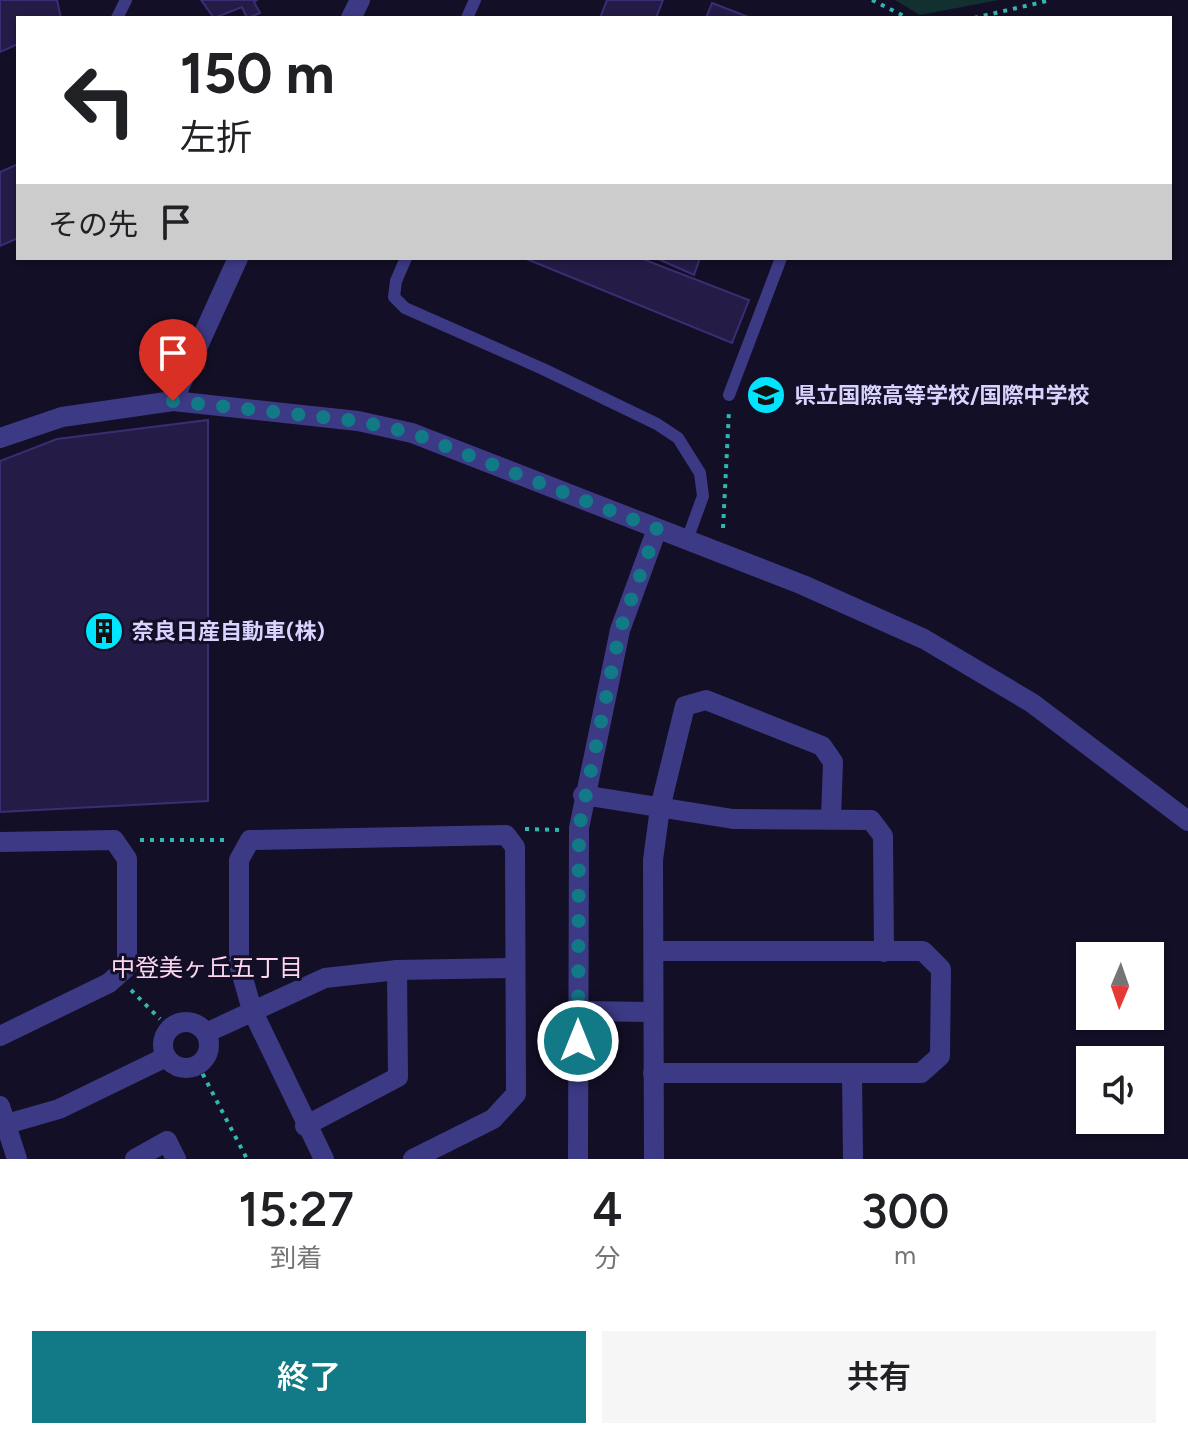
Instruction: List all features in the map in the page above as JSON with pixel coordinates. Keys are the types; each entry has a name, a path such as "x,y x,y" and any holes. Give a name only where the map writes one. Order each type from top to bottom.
{"street":[{"path":"173,401 237,260"},
{"path":"0,438 62,417 173,401 358,421 412,433 803,585 924,639 1032,703 1188,821"},
{"path":"578,1159 579,828 583,795 620,630 657,529"},
{"path":"654,1159 653,860 660,808 685,706 706,700 822,746 833,762 831,818"},
{"path":"583,795 733,819 871,820 883,836 884,952"},
{"path":"324,1159 305,1126 252,1010 239,964 239,860 250,840 506,835 515,847 513,968 516,1094 493,1119 413,1159"},
{"path":"0,842 114,840 127,859 127,967 109,983 0,1036"},
{"path":"653,1073 921,1073 940,1056 941,969 923,951 655,951"},
{"path":"206,1033 325,978 397,970 513,968"},
{"path":"305,1126 398,1077 397,970"},
{"path":"578,1011 652,1012"},
{"path":"178,1024 194,1024 206,1033 209,1047 198,1065 177,1066 166,1057 164,1041 178,1024"},
{"path":"17,1159 2,1119 59,1109 166,1057"},
{"path":"852,1073 853,1159"},
{"path":"135,1159 167,1141 176,1159"}],"lane":[{"path":"405,260 396,281 394,297 405,308 557,376 678,438 700,473 703,496 687,540"},
{"path":"729,395 780,260"}],"path":[{"path":"872,0 904,16"},
{"path":"983,16 1051,0"},
{"path":"723,528 729,395"},
{"path":"506,835 519,829 563,830"},
{"path":"114,840 250,840"},
{"path":"118,975 160,1019"},
{"path":"198,1065 247,1159"}],"green space":[{"path":"895,0 999,0 920,15"}],"building":[{"path":"0,0 57,0 61,16 16,16 16,45 0,52"},
{"path":"201,0 257,0 254,2 260,13 246,16 242,7 213,16"},
{"path":"607,0 663,0 657,16 601,16"},
{"path":"712,3 746,16 707,16"},
{"path":"16,165 16,239 0,246 0,172"},
{"path":"529,260 645,260 749,300 732,343"},
{"path":"660,260 699,260 694,275"},
{"name":"奈良日産自動車(株)","path":"208,420 208,801 0,812 0,461 57,439"}],"place":[{"name":"県立国際高等学校/国際中学校","path":"766,395"},
{"name":"奈良日産自動車(株)","path":"104,631"}],"district":[{"name":"中登美ヶ丘五丁目","path":"207,967"}],"route":[{"path":"173,401 358,421 412,433 657,529 620,630 583,795 579,828 578,1041"}]}
